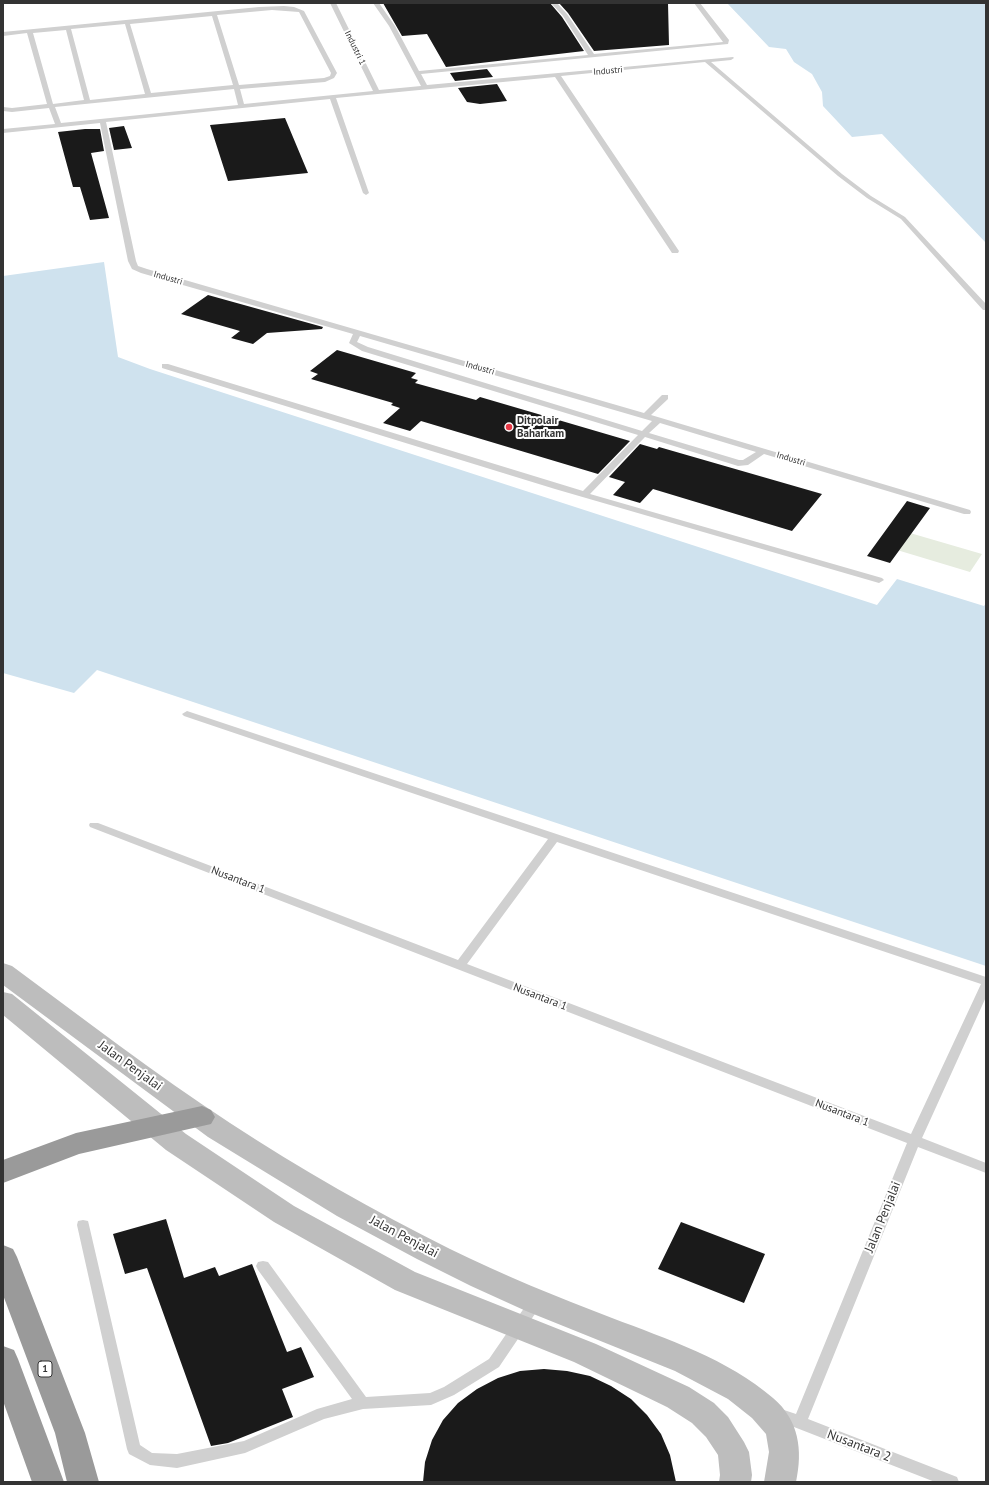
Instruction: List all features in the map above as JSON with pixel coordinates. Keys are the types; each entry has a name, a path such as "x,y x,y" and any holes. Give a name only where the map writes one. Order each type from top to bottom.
{"highway":[{"path":"3,1172 76,1144 202,1117"},
{"name":"1","path":"3,1257 70,1433 83,1482"},
{"path":"3,1359 48,1482"}],"street":[{"name":"Jalan Penjalai","path":"3,972 135,1070 202,1117 312,1187 420,1247 536,1302 596,1324 705,1369 738,1388 765,1409 783,1432 786,1462 780,1482"},
{"path":"3,1002 176,1142 284,1214 405,1281 519,1328 585,1353 678,1397 703,1414 717,1427 733,1452 736,1475 735,1482"}],"lane":[{"name":"Industri 1","path":"333,3 376,92"},
{"path":"376,3 392,26 425,88"},
{"path":"554,3 592,56"},
{"path":"417,73 726,43 726,40 697,3"},
{"path":"3,34 214,14 296,8 301,11 334,73 332,77 325,80 148,95 12,110 3,109"},
{"path":"214,14 242,106"},
{"path":"127,22 148,95"},
{"path":"68,28 88,102"},
{"path":"30,32 51,106 59,126"},
{"name":"Industri","path":"3,131 103,122 376,92 731,58"},
{"path":"707,61 840,175 869,197 903,218 948,265 986,308"},
{"path":"557,75 675,251"},
{"path":"333,97 366,193"},
{"name":"Industri","path":"103,122 132,261 135,267 144,271 646,416 967,512"},
{"path":"357,333 353,344 365,349 738,463 746,463 763,451"},
{"path":"165,366 585,494 879,580"},
{"path":"646,416 665,397"},
{"path":"585,494 658,420"},
{"path":"187,714 986,981"},
{"name":"Nusantara 1","path":"94,825 986,1168"},
{"path":"460,966 555,837"},
{"name":"Jalan Penjalai","path":"799,1422 914,1141 986,985"},
{"path":"83,1225 134,1449 150,1459 177,1461 245,1447 322,1413 363,1403 432,1399 449,1391 494,1363 536,1302"},
{"path":"263,1266 363,1403"},
{"name":"Nusantara 2","path":"765,1409 952,1482"}],"shaded area":[{"path":"910,533 982,554 970,572 897,550"}],"water":[{"path":"727,3 986,3 986,243 882,134 852,137 823,106 822,92 812,74 794,62 786,49 769,47"},
{"path":"104,262 118,357 150,369 877,605 897,579 984,606 986,603 986,966 97,670 74,693 3,673 3,276"}],"building":[{"path":"383,3 550,3 562,17 584,51 446,67 427,34 402,36"},
{"path":"559,3 668,3 669,45 594,51 568,13"},
{"path":"487,69 493,77 455,81 450,73"},
{"path":"497,84 507,101 480,104 467,102 458,88"},
{"path":"285,118 308,173 228,181 210,125"},
{"path":"124,126 132,148 114,150 109,128"},
{"path":"100,129 104,151 91,153 109,218 90,220 80,187 73,187 58,132"},
{"path":"208,295 323,327 322,329 267,333 253,344 231,338 240,331 181,314"},
{"path":"337,350 416,373 411,378 418,380 415,383 476,400 480,397 630,441 598,474 421,421 410,431 383,423 400,408 391,405 393,403 311,379 318,374 310,371"},
{"path":"640,444 657,449 659,447 822,494 792,531 653,489 640,503 613,495 625,482 609,477"},
{"path":"907,501 930,508 890,563 867,556"},
{"path":"166,1219 184,1278 215,1267 219,1276 252,1264 287,1352 301,1347 314,1377 282,1389 293,1417 228,1443 211,1446 147,1268 125,1274 113,1234"},
{"path":"681,1222 765,1254 744,1303 658,1269"},
{"path":"544,1369 567,1371 590,1376 611,1386 631,1399 647,1415 661,1434 670,1455 676,1482 423,1482 425,1462 432,1440 443,1420 458,1403 477,1389 498,1378 520,1371"}],"place":[{"name":"Ditpolair Baharkam","path":"509,427"}]}
